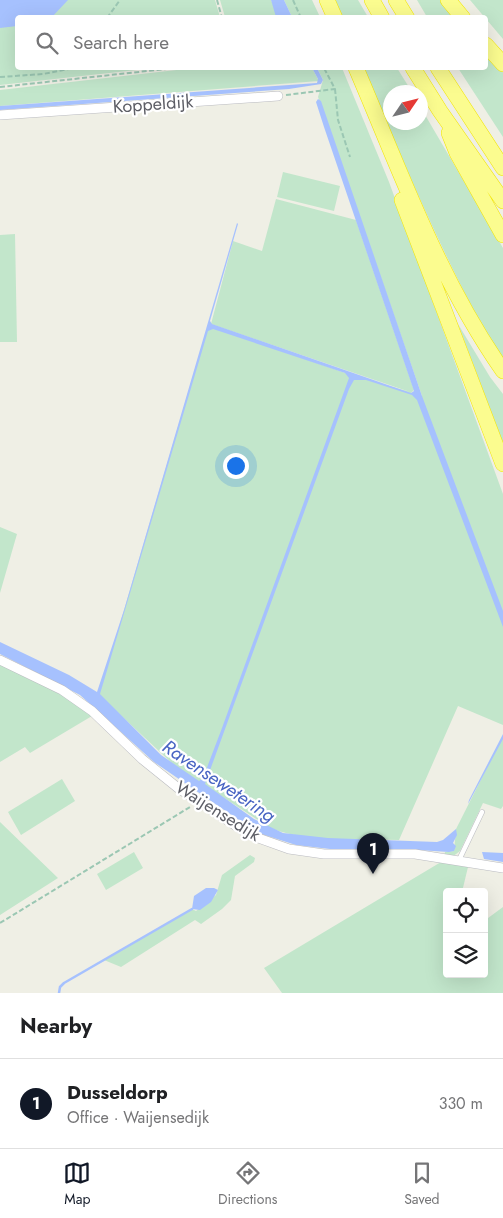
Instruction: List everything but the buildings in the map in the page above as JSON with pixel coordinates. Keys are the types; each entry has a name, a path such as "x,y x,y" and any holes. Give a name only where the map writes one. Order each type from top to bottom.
{"highway":[{"path":"327,0 334,15"},
{"path":"372,0 380,15"},
{"path":"396,0 405,15"},
{"path":"448,0 460,15"},
{"path":"488,46 503,64"},
{"path":"357,70 459,299 503,370"},
{"path":"414,70 440,111 503,202"},
{"path":"439,70 502,166"},
{"path":"440,111 457,153 503,235"},
{"path":"400,170 397,188 503,464"}],"street":[{"name":"Koppeldijk","path":"0,115 278,96"},
{"name":"Waijensedijk","path":"0,660 62,690 92,711 142,759 198,802 250,835 289,849 324,854 415,854 503,868"}],"lane":[{"path":"458,860 482,812"}],"path":[{"path":"108,15 120,0"},
{"path":"217,0 221,15"},
{"path":"293,0 300,15"},
{"path":"0,78 64,70"},
{"path":"0,87 157,70"},
{"path":"325,70 335,89 338,120 350,157"},
{"path":"278,96 335,89"},
{"path":"0,923 198,802"}],"green space":[{"path":"0,0 215,0 219,15 15,15 15,70 137,70 0,85"},
{"path":"220,0 271,0 277,13 276,15 224,15"},
{"path":"284,0 312,0 319,15 291,15"},
{"path":"334,0 358,0 367,15 341,15"},
{"path":"417,0 441,0 453,15 426,15"},
{"path":"470,0 503,0 503,39 488,21 488,15 483,15"},
{"path":"488,55 503,72 503,137 459,70 488,70"},
{"path":"176,70 313,70 319,81 0,106 0,90"},
{"path":"318,70 343,70 389,182 503,494 503,725 458,706 399,840 317,838 285,833 270,828 175,766 99,695 208,325 351,375 410,392 211,324 233,241 262,251 276,199 356,220 414,390 411,393 422,396 318,97 323,80"},
{"path":"364,70 398,70 408,85 383,85 383,114"},
{"path":"428,120 503,248 503,361 482,326 445,254 390,130 428,130"},
{"path":"283,172 340,186 334,211 277,197"},
{"path":"15,234 17,342 0,342 0,235"},
{"path":"458,324 490,377 503,394 503,443"},
{"path":"0,527 17,534 0,593"},
{"path":"0,664 63,695 92,716 30,753 25,747 0,762"},
{"path":"503,736 503,806 501,809 483,803 460,851 452,857 444,856 445,852 454,851 456,829"},
{"path":"62,779 75,801 21,835 8,812"},
{"path":"0,822 58,878 0,915"},
{"path":"134,852 143,868 106,890 97,874"},
{"path":"250,855 255,858 254,862 235,876 231,900 222,909 201,924 195,920 121,967 104,960 192,909 196,911 216,895 222,875"},
{"path":"441,862 468,867 463,888 443,888 443,978 488,978 488,918 503,907 503,993 282,993 264,968"}],"water":[{"path":"0,0 68,0 54,15 15,15 15,26 0,28"},
{"path":"271,0 284,0 291,15 275,15"},
{"path":"313,70 318,70 323,80 321,84 289,89 0,110 0,106 317,83 318,79"},
{"path":"318,99 321,101 422,396 503,611 503,627 417,400 412,395 366,380 354,380 349,389 205,784 254,819 283,833 328,838 437,842 443,840 456,829 457,835 453,843 456,846 454,851 449,852 403,849 330,849 296,845 258,833 154,762 80,695 0,654 0,642 69,675 97,692 124,610 237,223 210,321 212,324 411,393 414,391 316,102","holes":["213,329 345,373 349,378 222,728 203,778 199,781 161,755 100,694 208,331"]},
{"path":"503,734 503,739 468,804 469,800"},
{"path":"482,852 503,853 503,862 484,859"},
{"path":"206,888 218,890 211,902 200,910 192,909 194,896"}],"waterway":[{"path":"59,993 60,987 64,983 192,909"}],"place":[{"name":"Dusseldorp","path":"373,874"}],"water label":[{"name":"Ravensewetering","path":"219,781"}]}
